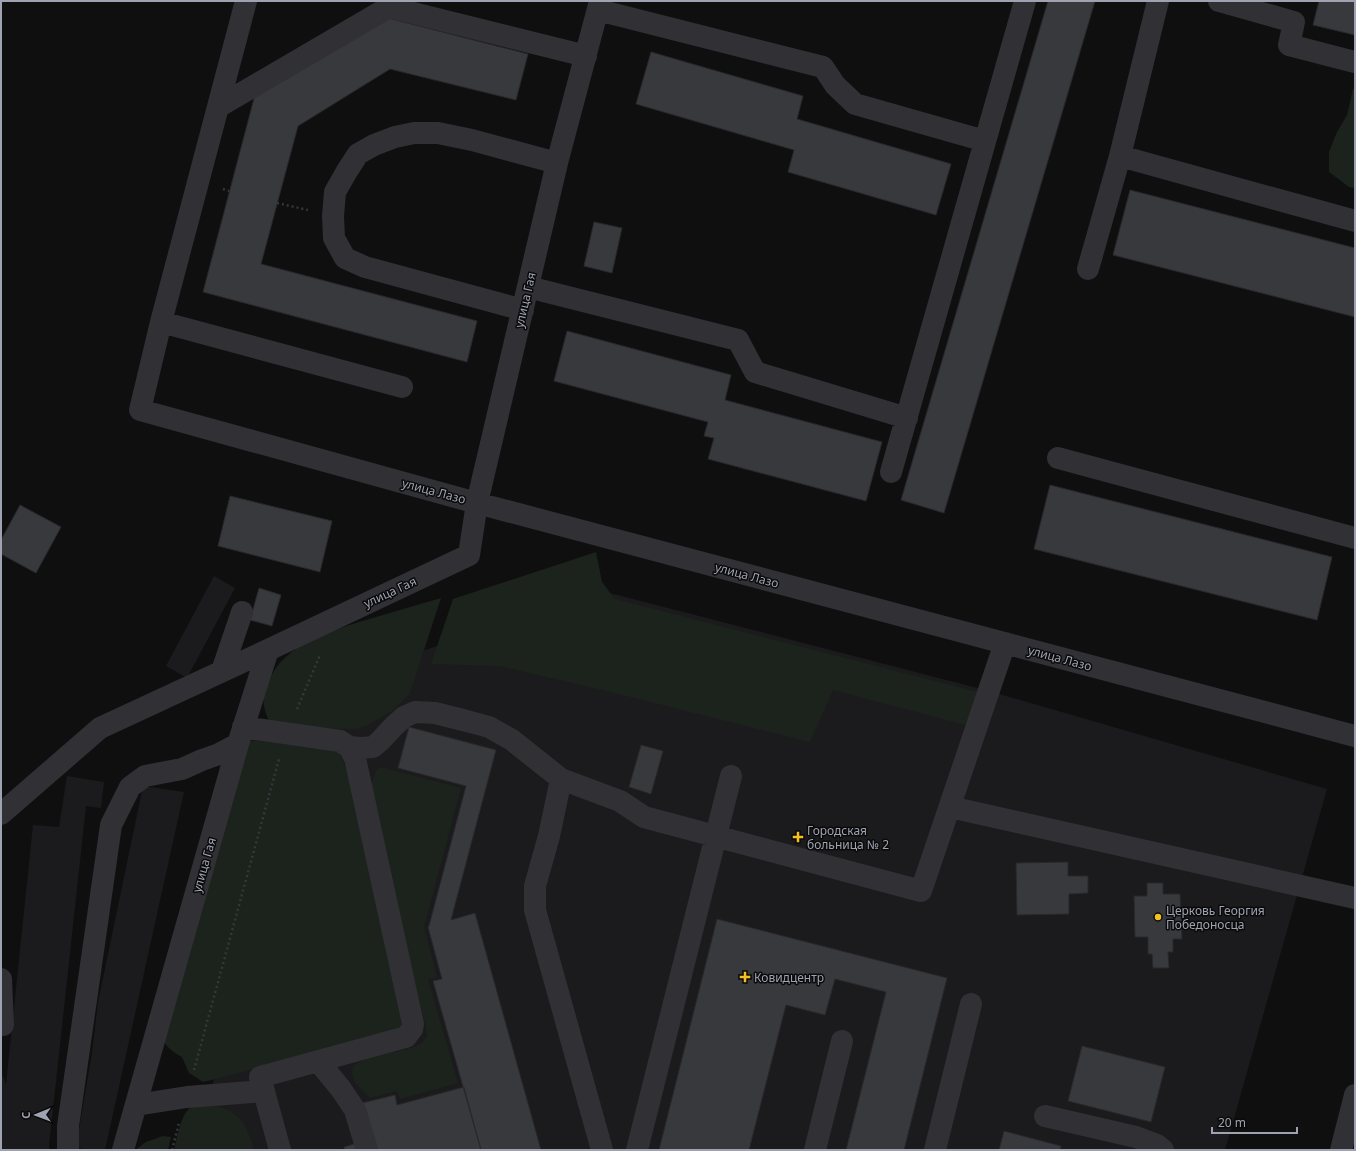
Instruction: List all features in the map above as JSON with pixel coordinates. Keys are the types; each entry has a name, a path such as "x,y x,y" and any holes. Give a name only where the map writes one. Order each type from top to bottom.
{"street":[{"path":"246,1 161,322 402,387"},
{"path":"891,472 1024,1"},
{"path":"1088,268 1120,156 1158,1"},
{"path":"1219,1 1294,22 1289,45 1355,62"},
{"path":"599,5 823,67 835,85 855,104 985,141"},
{"name":"улица Гая","path":"124,1150 240,736 268,650 469,555 477,503 557,163 599,5"},
{"path":"218,107 389,7 586,56"},
{"path":"523,310 365,267 345,258 334,238 333,216 335,192 358,154 374,145 395,137 414,133 438,133 472,140 557,163"},
{"path":"1120,156 1355,221"},
{"path":"528,287 738,340 755,372 907,418"},
{"name":"улица Лазо","path":"161,322 140,410 477,503 1355,736"},
{"path":"1058,458 1355,538"},
{"path":"222,671 242,612"},
{"path":"349,747 372,747 404,717 415,712 435,713 489,727 512,740 561,779 620,801 644,817 921,891 1005,643"},
{"path":"1,814 100,728 268,650"},
{"path":"68,1150 68,1126 111,825 130,786 145,776 182,770 202,760 219,754 240,736 286,734 340,741 349,747 355,758 413,1024 412,1029 406,1037 260,1077 280,1150"},
{"path":"637,1150 731,776"},
{"path":"561,779 549,836 535,886 535,910 602,1150"},
{"path":"950,807 1355,898"},
{"path":"1,979 3,1025"},
{"path":"936,1150 971,1004"},
{"path":"815,1150 842,1041"},
{"path":"318,1061 355,1110 367,1150"},
{"path":"136,1105 187,1097 264,1091"},
{"path":"1341,1150 1355,1095"},
{"path":"1045,1116 1136,1137 1158,1145 1163,1150"}],"path":[{"path":"277,203 333,216"},
{"path":"172,1150 286,734 321,653"}],"shaded area":[{"path":"1353,89 1355,89 1355,188 1349,187 1329,172 1329,152 1337,132 1347,115"},
{"path":"596,552 602,582 615,599 982,693 973,727 833,690 810,742 619,694 499,666 431,664 453,599"},
{"path":"214,576 235,588 187,678 166,666"},
{"name":"Городская больница № 2","path":"606,592 989,691 1327,789 1225,1150 194,1150 325,682"},
{"path":"441,598 410,693 392,711 366,726 356,729 316,728 269,721 264,702 268,683 276,669 286,657 299,647 313,639 345,626"},
{"path":"260,739 331,747 339,753 344,763 353,789 402,1027 203,1082 189,1073 182,1057 171,1050 162,1040 245,746 251,741"},
{"path":"381,767 461,788 424,927 437,977 428,979 458,1083 400,1099 397,1091 370,1098 361,1090 352,1073 353,1067 357,1063 414,1047 421,1044 427,1037 380,840 370,788 376,771"},
{"path":"67,776 104,782 101,808 86,806 49,1146 50,1150 1,1150 1,1072 6,1084 33,825 59,827"},
{"path":"143,786 184,792 105,1150 86,1150 76,1147 92,1053 98,1002"},
{"path":"211,1105 229,1111 241,1120 245,1125 254,1150 174,1150 182,1119 188,1110 194,1106"},
{"path":"163,1136 171,1137 168,1150 135,1150 146,1142"}],"building":[{"path":"1048,1 1095,1 944,513 901,500"},
{"path":"1319,1 1355,1 1355,35 1313,25"},
{"path":"384,17 528,54 516,100 390,69 298,126 261,264 477,321 467,362 203,292 256,91"},
{"path":"651,52 803,96 797,119 951,164 936,215 788,172 794,150 636,104"},
{"path":"1130,190 1355,248 1355,317 1113,255"},
{"path":"594,222 622,228 612,273 584,266"},
{"path":"567,331 731,375 725,400 882,442 866,501 708,459 714,438 704,436 708,422 554,381"},
{"path":"1050,485 1332,557 1317,620 1034,549"},
{"path":"230,496 332,521 320,572 218,546"},
{"path":"20,505 61,527 36,573 1,554 1,540"},
{"path":"259,588 281,595 272,626 250,620"},
{"path":"409,727 496,750 451,920 475,913 541,1150 481,1150 433,981 442,979 428,927 466,786 398,768"},
{"path":"641,745 663,751 651,794 629,787"},
{"path":"1068,862 1068,876 1088,876 1088,893 1069,894 1069,914 1017,915 1016,863"},
{"name":"Церковь Георгия Победоносца","path":"1147,883 1163,883 1163,894 1180,894 1182,939 1173,939 1173,952 1168,952 1169,968 1153,968 1152,954 1148,954 1148,937 1135,937 1134,896 1147,896"},
{"path":"717,919 947,978 904,1150 846,1150 886,992 835,979 825,1015 786,1005 749,1150 659,1150"},
{"path":"1082,1046 1165,1067 1151,1122 1068,1101"},
{"path":"464,1087 481,1150 374,1150 362,1103 395,1095 397,1105"},
{"path":"1004,1131 1061,1146 1060,1150 999,1150"},
{"path":"371,1139 374,1150 345,1150 344,1147"}],"place":[{"name":"Городская больница № 2","path":"798,837"},
{"name":"Церковь Георгия Победоносца","path":"1158,917"},
{"name":"Ковидцентр","path":"745,977"}]}
